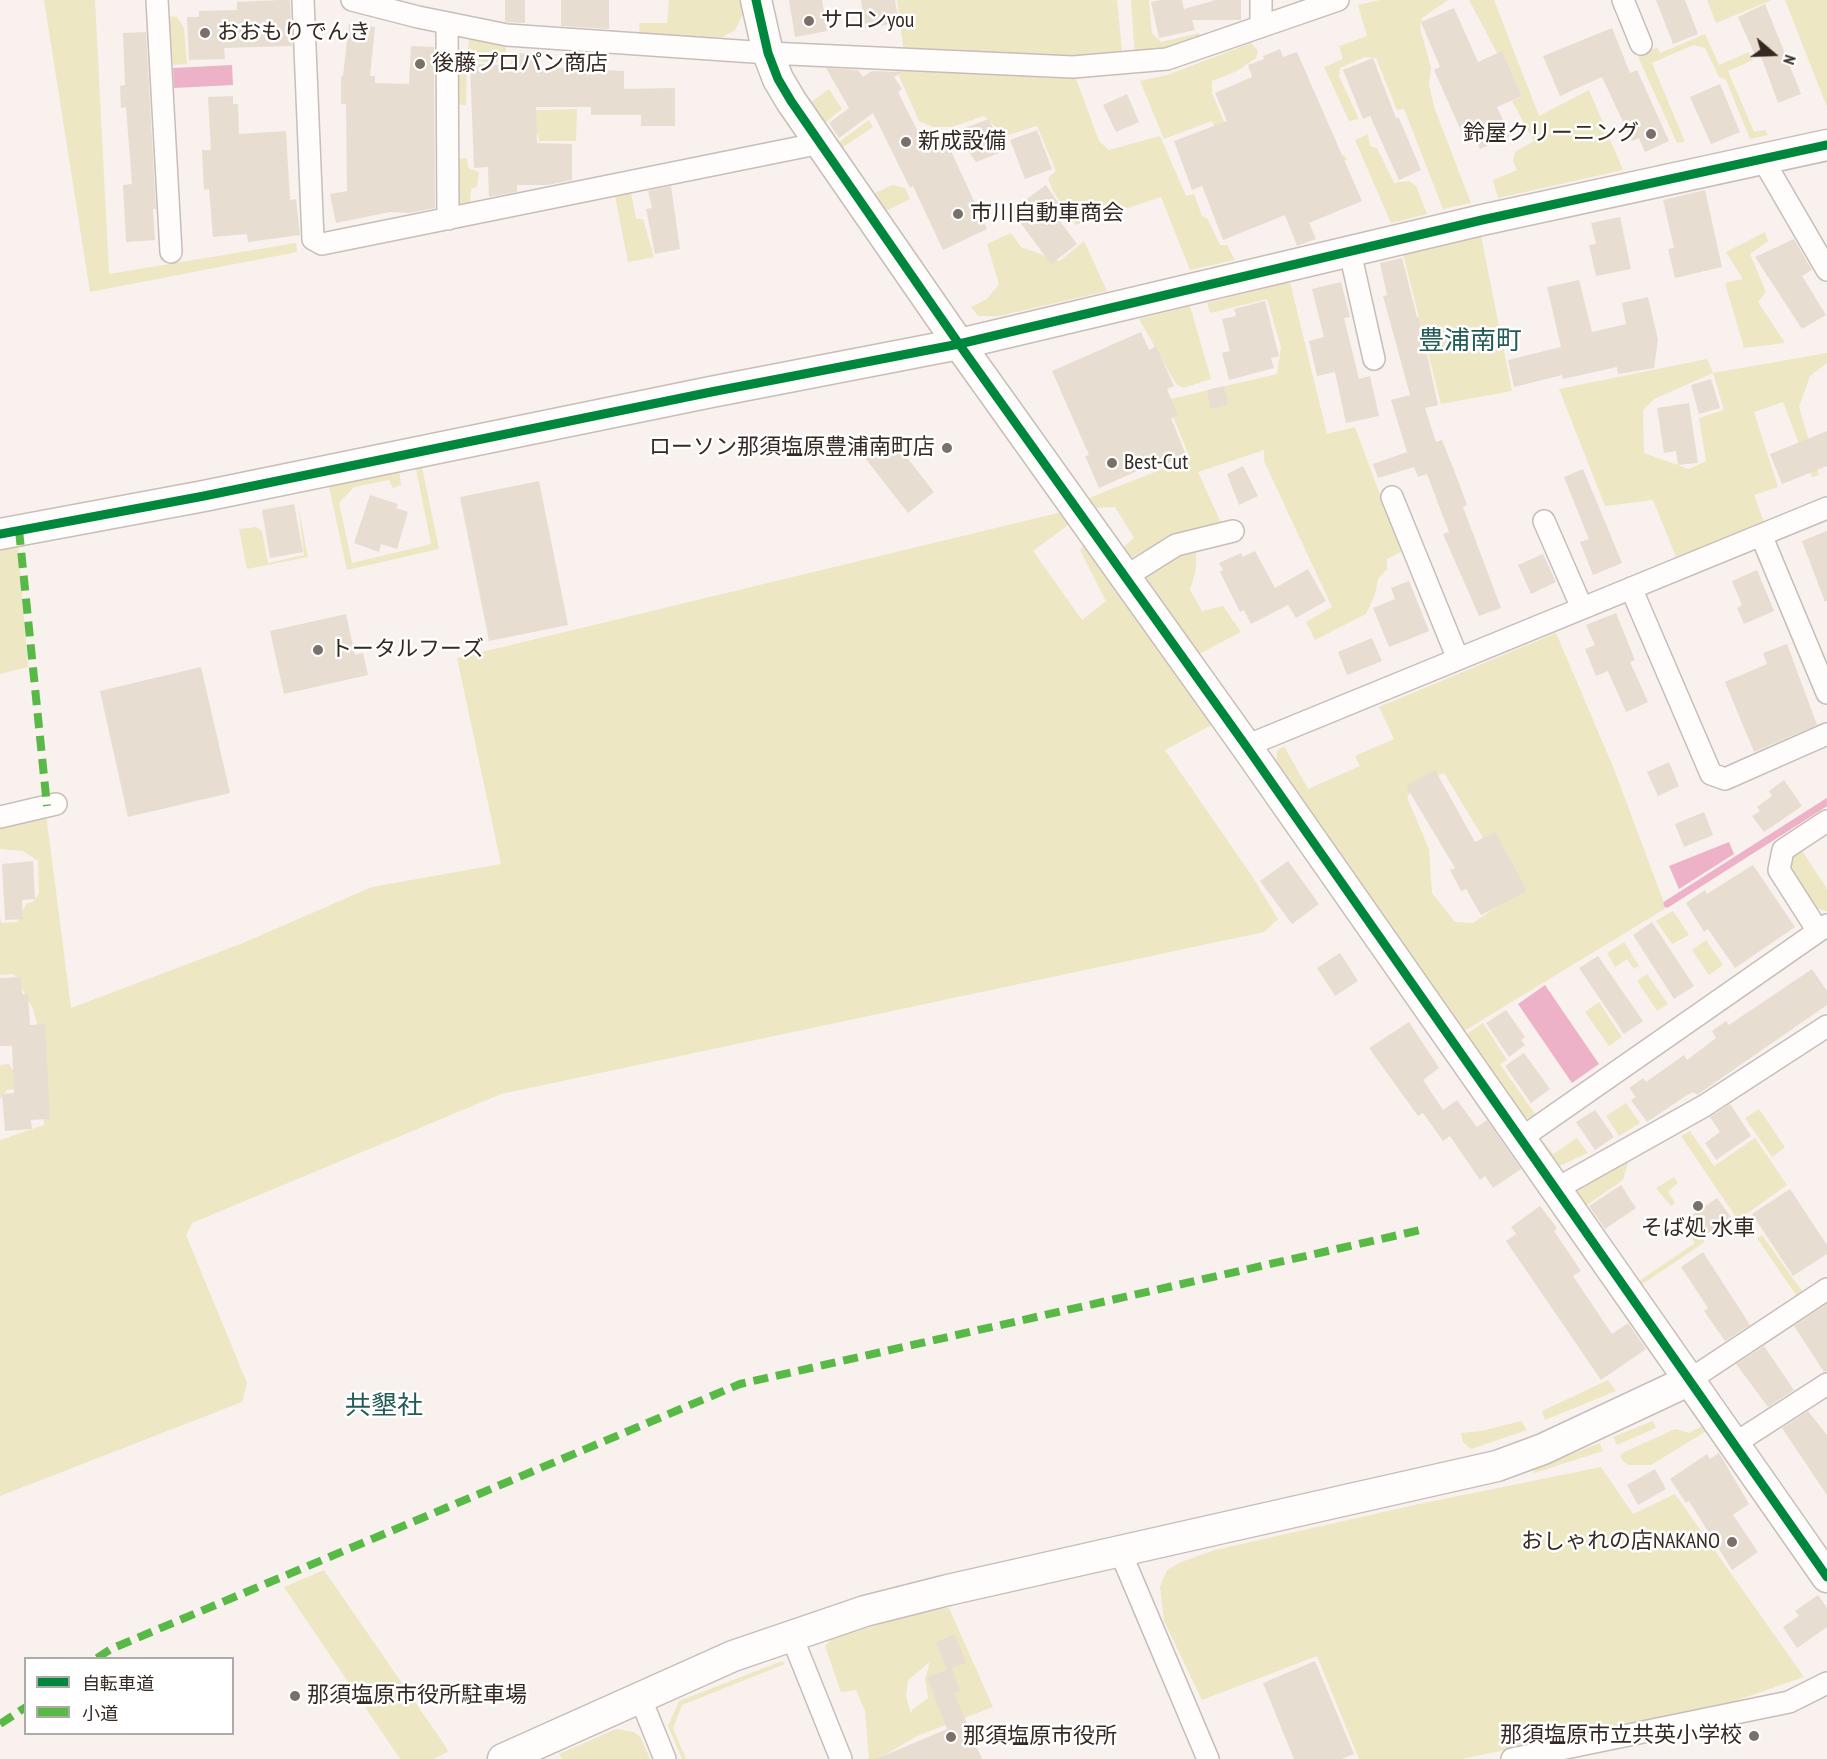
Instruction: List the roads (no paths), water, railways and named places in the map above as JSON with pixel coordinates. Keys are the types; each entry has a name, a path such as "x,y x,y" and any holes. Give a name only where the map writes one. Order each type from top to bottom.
{"street":[{"path":"157,0 171,252"},
{"path":"303,0 313,239 322,244 821,143"},
{"path":"352,0 447,24 507,35 768,53 1073,67 1167,59 1338,0"},
{"path":"756,0 768,53 783,87 821,143 959,344 1246,746 1688,1381 1734,1444 1819,1547 1827,1577"},
{"path":"1261,0 1261,26"},
{"path":"1623,0 1641,44"},
{"path":"447,24 448,219"},
{"path":"0,534 204,496 700,394 959,344 1350,252 1827,145"},
{"path":"1762,158 1827,270"},
{"path":"1350,252 1374,359"},
{"path":"1392,497 1458,659"},
{"path":"1246,746 1827,508"},
{"path":"1544,521 1582,608"},
{"path":"1125,576 1176,545 1233,531"},
{"path":"1761,536 1827,693"},
{"path":"1631,588 1711,774 1725,779 1827,734"},
{"path":"0,817 57,804"},
{"path":"1520,1139 1823,928 1779,870 1783,850 1827,821"},
{"path":"1556,1189 1704,1106 1827,1026"},
{"path":"503,1759 733,1656 865,1611 1120,1551 1497,1467 1544,1449 1688,1381 1827,1289"},
{"path":"1734,1444 1827,1384"},
{"path":"1120,1551 1208,1759"},
{"path":"792,1637 841,1759"},
{"path":"1512,1759 1789,1702 1827,1683"},
{"path":"640,1697 665,1759"}],"waterway":[{"path":"1667,904 1827,802"}],"place":[{"name":"サロンyou","path":"809,21"},
{"name":"おおもりでんき","path":"205,33"},
{"name":"後藤プロパン商店","path":"420,64"},
{"name":"鈴屋クリーニング","path":"1651,134"},
{"name":"新成設備","path":"906,142"},
{"name":"市川自動車商会","path":"958,214"},
{"name":"ローソン那須塩原豊浦南町店","path":"947,448"},
{"name":"Best-Cut","path":"1112,463"},
{"name":"トータルフーズ","path":"318,650"},
{"name":"そば処 水車","path":"1698,1206"},
{"name":"おしゃれの店NAKANO","path":"1732,1542"},
{"name":"那須塩原市役所駐車場","path":"295,1696"},
{"name":"那須塩原市立共英小学校","path":"1754,1736"},
{"name":"那須塩原市役所","path":"951,1737"}],"district":[{"name":"豊浦南町","path":"1470,342"},
{"name":"共墾社","path":"384,1407"}]}
